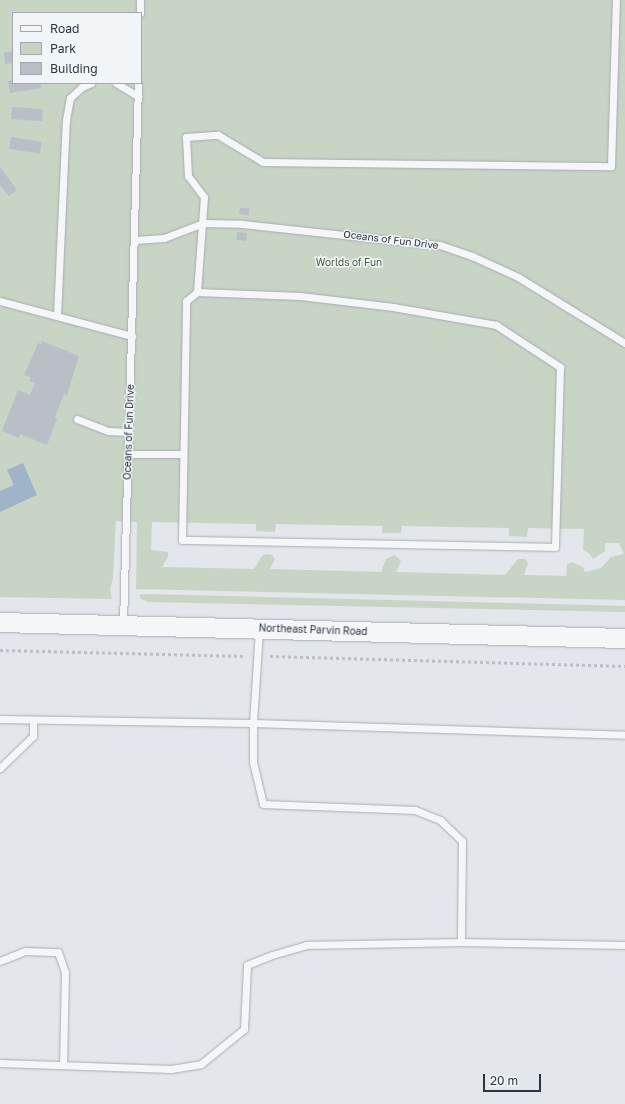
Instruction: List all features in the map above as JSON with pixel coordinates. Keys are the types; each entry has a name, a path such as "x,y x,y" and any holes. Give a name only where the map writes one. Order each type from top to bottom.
{"street":[{"name":"Northeast Parvin Road","path":"0,622 625,638"}],"lane":[{"path":"140,0 140,12"},
{"path":"197,292 204,197 188,176 186,137 218,135 263,162 611,166 616,0"},
{"path":"57,316 66,120 70,98 82,87 89,84"},
{"path":"118,84 138,96"},
{"name":"Oceans of Fun Drive","path":"123,624 135,240 138,84"},
{"name":"Oceans of Fun Drive","path":"135,240 164,238 203,223 242,224 440,245 472,256 518,277 625,343"},
{"path":"197,292 300,296 393,307 496,325 560,367 555,547 182,540 182,454 186,301 197,292"},
{"path":"0,302 132,336"},
{"path":"77,419 109,431 129,432"},
{"path":"128,454 182,454"},
{"path":"259,628 259,656 253,723 253,762 263,804 415,810 440,820 462,841 461,942"},
{"path":"0,719 253,723 625,735"},
{"path":"0,768 32,736 33,720"},
{"path":"0,1063 171,1069 201,1064 244,1029 247,965 272,955 306,945 461,942 625,945"},
{"path":"0,961 25,951 58,952 65,972 63,1065"}],"path":[{"path":"0,650 625,666"}],"green space":[{"name":"Worlds of Fun","path":"0,0 625,0 625,600 136,589 137,522 116,521 113,579 110,588 112,599 0,597","holes":["152,522 256,524 256,531 275,532 276,524 382,526 382,533 401,533 402,526 509,528 509,536 527,537 528,528 584,529 583,550 590,554 593,559 605,551 605,543 619,543 624,554 611,557 601,568 585,572 583,567 571,562 567,565 566,576 524,575 528,563 525,559 518,559 505,575 396,572 401,561 395,555 386,559 381,572 270,569 275,559 272,555 266,554 262,556 254,569 162,567 168,557 168,552 151,550"]},
{"path":"139,595 625,606 625,612 149,602 141,599"}],"water":[{"path":"23,463 37,495 0,512 0,491 14,485 7,470"}],"building":[{"path":"12,51 12,63 5,64 4,53"},
{"path":"12,80 12,84 40,84 41,88 10,93 8,81"},
{"path":"12,107 43,109 42,121 11,119"},
{"path":"11,137 42,142 40,154 9,149"},
{"path":"0,167 17,190 9,196 0,185"},
{"path":"240,208 249,208 249,215 239,214"},
{"path":"237,232 247,233 246,241 236,240"},
{"path":"42,341 79,356 67,395 64,394 55,417 57,419 47,445 20,434 19,438 2,431 18,390 30,395 35,383 29,381 31,377 24,375 38,343 41,344"}]}
